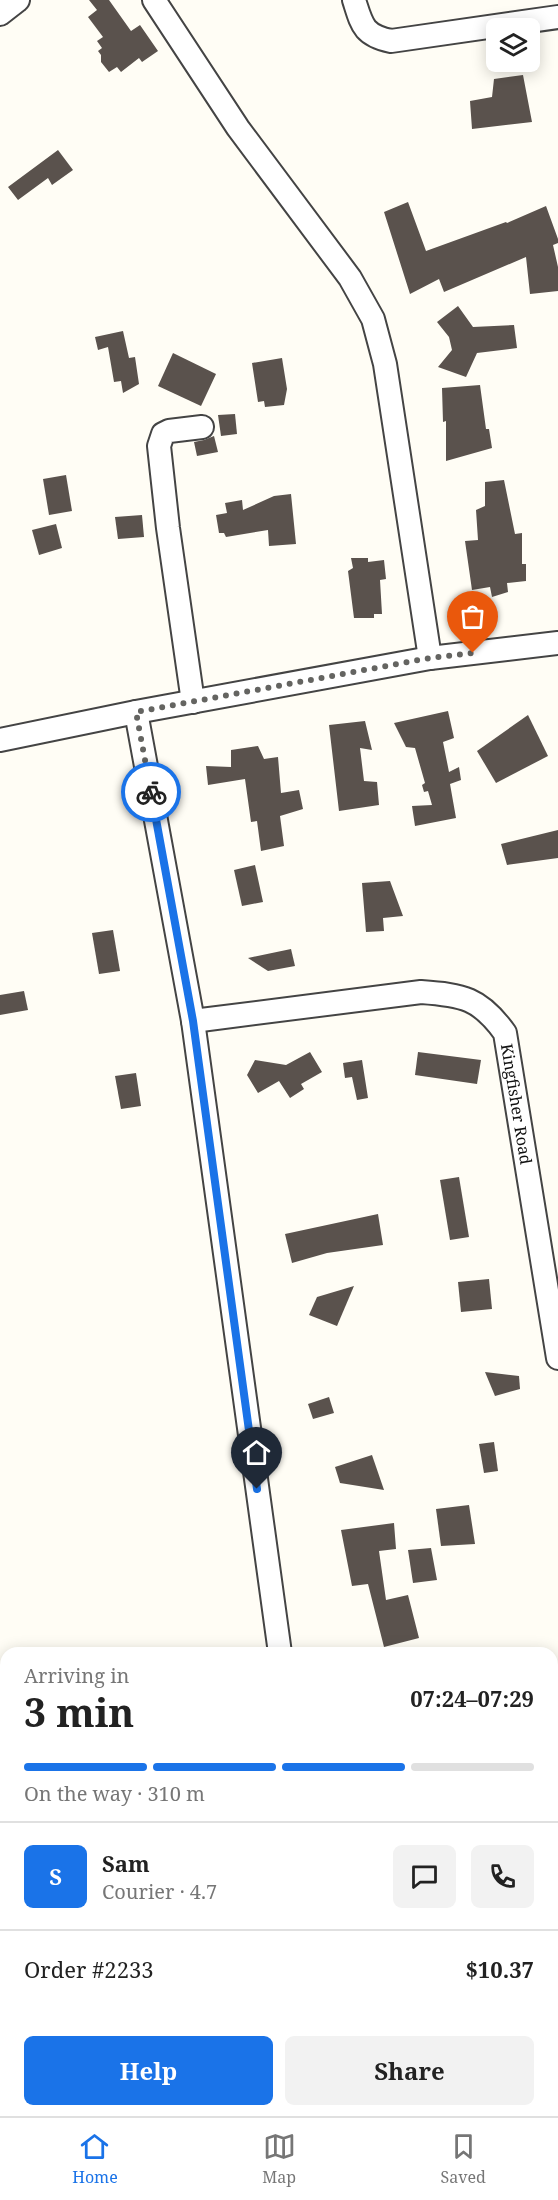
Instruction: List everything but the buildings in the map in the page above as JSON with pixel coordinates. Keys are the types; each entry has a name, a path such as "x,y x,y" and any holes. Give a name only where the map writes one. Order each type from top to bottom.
{"street":[{"path":"0,14 18,0"},
{"path":"154,0 238,128 350,278 373,319 385,364 430,658"},
{"path":"354,0 362,23 374,37 391,41 558,17"},
{"path":"193,702 168,528 160,440 162,434 169,431 202,428"},
{"path":"0,740 136,712 430,658 558,643"},
{"path":"136,712 193,1021 279,1647"},
{"name":"Kingfisher Road","path":"193,1021 421,992 450,994 474,1002 491,1014 505,1033 558,1358"}],"way so far":[{"path":"151,792 136,712 430,658 473,653"}],"route":[{"path":"151,792 193,1021 257,1489"}]}
